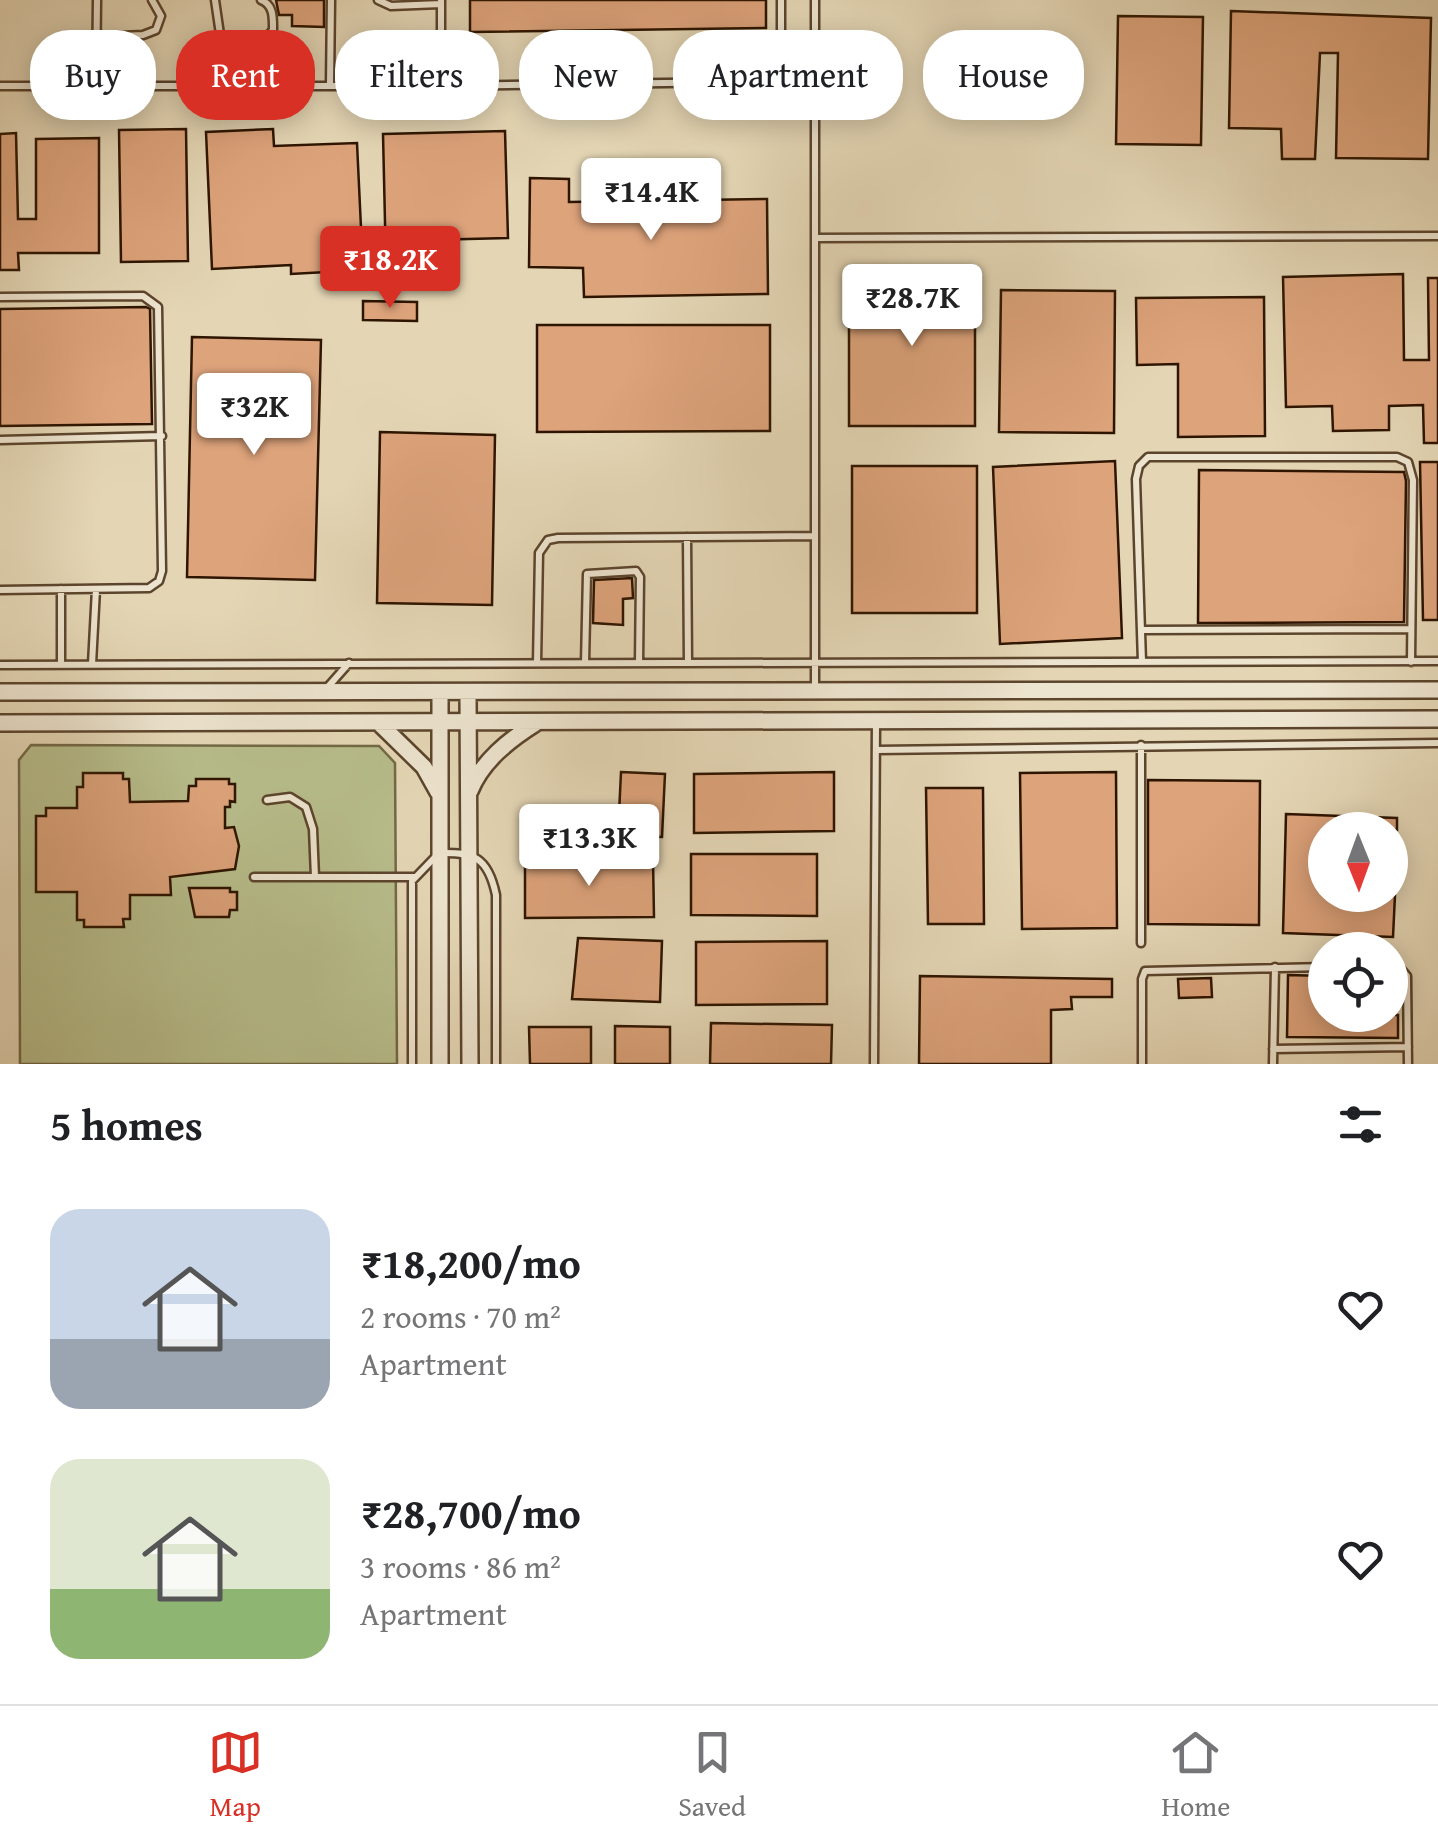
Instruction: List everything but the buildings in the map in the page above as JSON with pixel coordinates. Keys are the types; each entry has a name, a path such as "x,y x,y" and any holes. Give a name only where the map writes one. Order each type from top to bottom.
{"street":[{"path":"0,692 1438,690"},
{"path":"440,692 440,1064"},
{"path":"844,692 844,721"},
{"path":"468,693 470,1064"},
{"path":"0,724 1438,719"},
{"path":"378,723 424,767 440,796"},
{"path":"468,796 487,763 536,724"}],"lane":[{"path":"97,0 97,30"},
{"path":"152,0 161,16 156,30"},
{"path":"215,0 219,30"},
{"path":"261,0 272,10 274,30"},
{"path":"330,85 331,0"},
{"path":"378,0 391,6 441,2 441,30"},
{"path":"781,0 781,30"},
{"path":"816,0 816,30"},
{"path":"499,85 673,83"},
{"path":"0,86 30,85"},
{"path":"315,85 335,85"},
{"path":"815,120 815,693"},
{"path":"816,238 1438,236"},
{"path":"0,298 143,296 152,300 158,307 162,436 162,571 158,581 149,588 0,590"},
{"path":"0,440 162,436"},
{"path":"1142,662 1136,479 1139,466 1148,457 1397,457 1408,462 1413,480 1411,662"},
{"path":"537,663 540,553 548,540 815,536"},
{"path":"687,537 688,663"},
{"path":"585,663 587,574 636,571 640,577 639,663"},
{"path":"60,588 61,664"},
{"path":"92,664 96,590"},
{"path":"1141,630 1411,629"},
{"path":"0,665 1438,662"},
{"path":"326,690 349,663"},
{"path":"874,1064 876,721"},
{"path":"877,750 1438,743"},
{"path":"1140,745 1141,944"},
{"path":"267,800 290,797 306,807 314,828 315,877"},
{"path":"412,1064 411,887 414,877 439,852 469,852 477,857 493,882 496,895 496,1064"},
{"path":"254,877 414,877"},
{"path":"1142,1064 1145,972 1308,967"},
{"path":"1273,1064 1274,968"},
{"path":"1408,1032 1408,1064"},
{"path":"1273,1049 1408,1047"}],"green space":[{"path":"31,745 379,746 395,763 397,1064 20,1064 19,760"}]}
